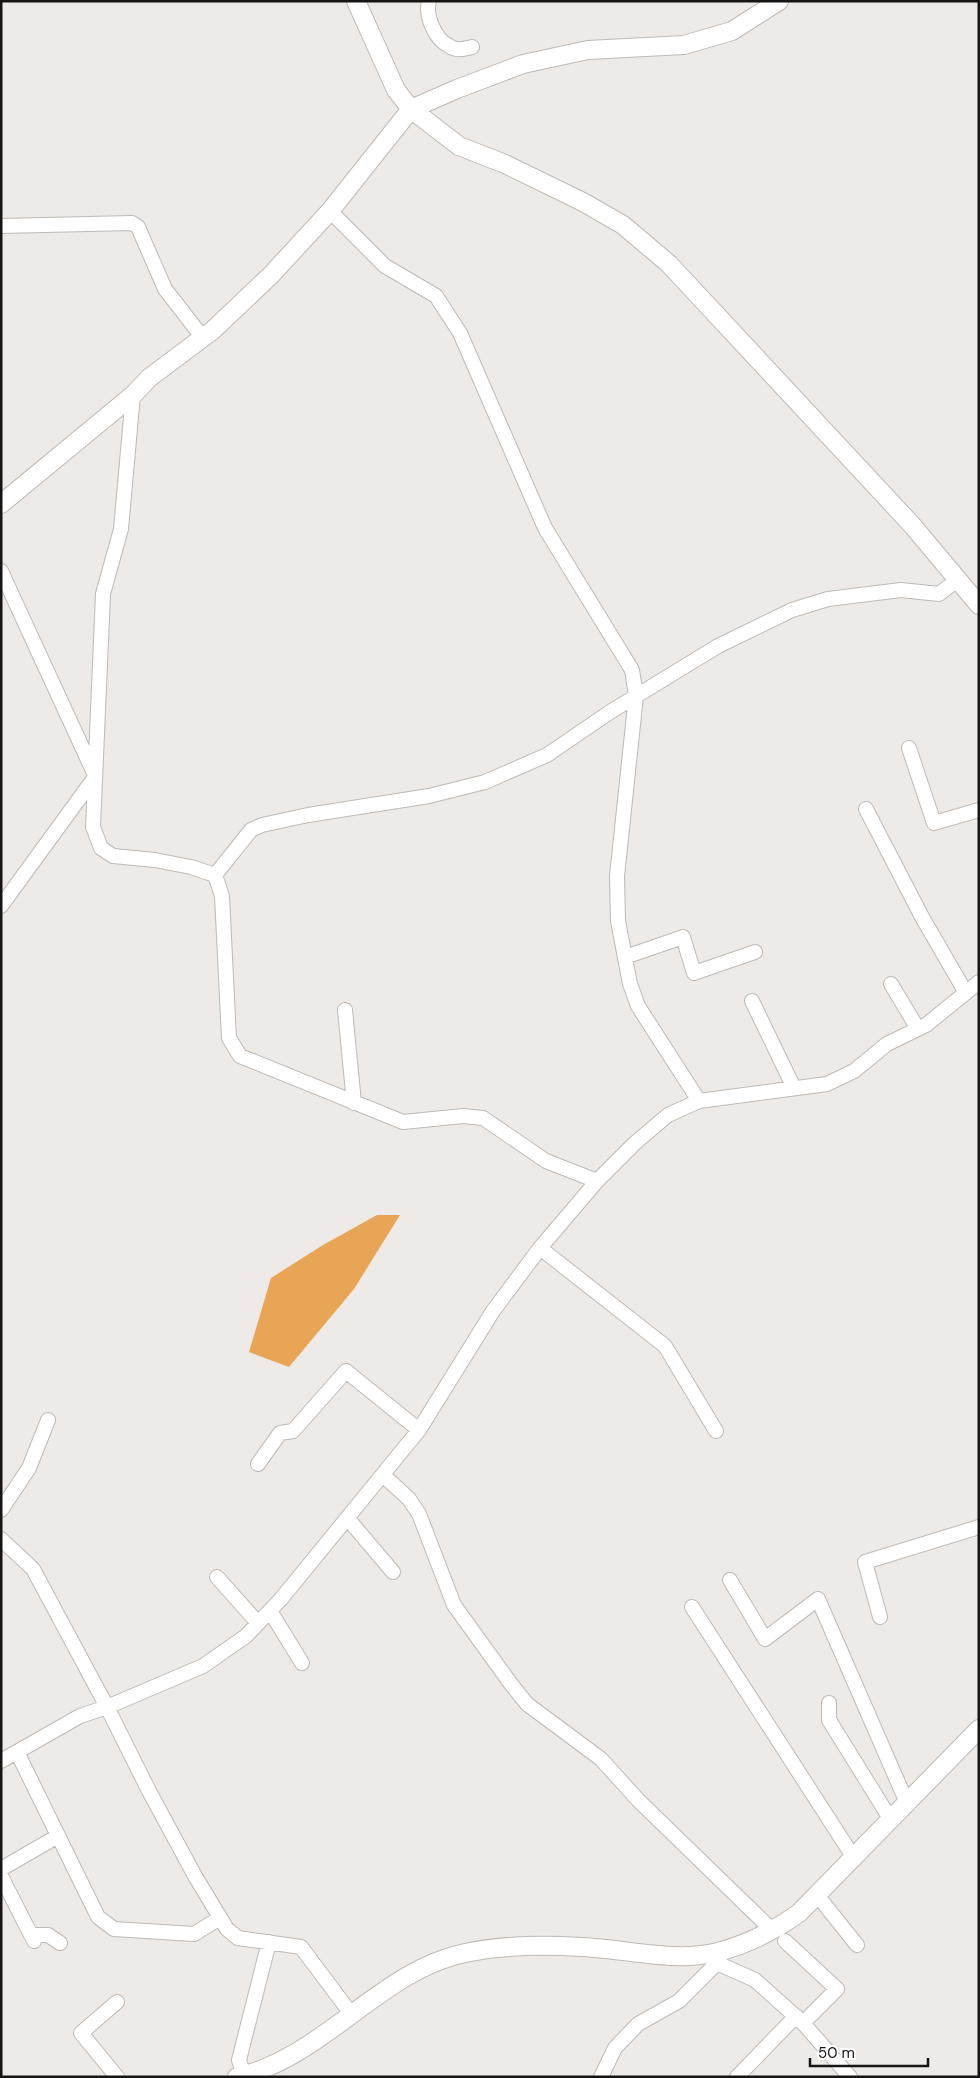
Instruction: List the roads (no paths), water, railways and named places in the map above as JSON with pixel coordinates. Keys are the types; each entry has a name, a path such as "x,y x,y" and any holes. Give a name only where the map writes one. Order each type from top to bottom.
{"street":[{"path":"356,1 396,90 411,109 458,146 504,164 548,185 583,202 623,226 669,264 912,525 979,605"},
{"path":"429,1 427,7 431,24 438,36 448,46 460,49 472,47"},
{"path":"1,504 133,395 149,378 203,338 271,276 330,211 411,109 457,88 523,64 588,50 684,45 732,31 780,1"},
{"path":"330,211 385,266 436,296 460,333 545,528 632,670 636,696 618,876 618,921 630,984 638,1006 699,1101"},
{"path":"1,226 132,223 138,227 165,289 203,338"},
{"path":"133,395 121,529 103,594 93,827 101,848 112,856 155,860 191,867 215,875"},
{"path":"1,571 96,776"},
{"path":"215,875 251,830 262,825 308,815 429,796 485,782 547,755 636,696 718,646 792,610 828,599 901,590 939,594 957,580"},
{"path":"909,748 934,823 979,810"},
{"path":"1,906 96,776"},
{"path":"866,809 922,917 966,993"},
{"path":"215,875 222,896 229,1038 240,1056 403,1122 464,1116 483,1118 546,1161 597,1181"},
{"path":"625,957 683,937 694,973 755,952"},
{"path":"1,1761 80,1716 107,1707 203,1666 246,1636 270,1611 348,1519 419,1430 493,1311 540,1248 597,1181 635,1143 668,1115 699,1101 827,1084 854,1071 887,1044 926,1025 979,982"},
{"path":"891,984 918,1029"},
{"path":"752,1001 794,1088"},
{"path":"345,1010 354,1103"},
{"path":"540,1248 665,1346 716,1431"},
{"path":"258,1464 280,1433 293,1431 346,1371 419,1430"},
{"path":"1,1510 29,1468 48,1420"},
{"path":"383,1475 409,1499 419,1514 454,1605 527,1704 601,1759 638,1800 779,1936 837,1989 799,2019 737,2077"},
{"path":"348,1519 393,1572"},
{"path":"880,1616 865,1562 979,1527"},
{"path":"1,1539 33,1569 107,1707 149,1791 227,1929 238,1938 300,1947 352,2015"},
{"path":"217,1577 258,1623"},
{"path":"730,1580 765,1639 818,1599 907,1803"},
{"path":"692,1607 854,1858"},
{"path":"270,1611 302,1663"},
{"path":"829,1703 829,1720 891,1820"},
{"path":"601,2077 615,2048 638,2024 679,2001 716,1958 745,1944 779,1936 817,1894 979,1729"},
{"path":"17,1752 98,1917 114,1929 194,1934 220,1918"},
{"path":"1,1869 58,1836"},
{"path":"1,1876 32,1938 48,1935 60,1943"},
{"path":"817,1894 857,1946"},
{"path":"269,1942 239,2060 241,2076 271,2066 309,2045 401,1980 430,1965 464,1953 505,1948 572,1947 656,1955 716,1958 755,1980 799,2019 850,2077"},
{"path":"117,2002 81,2033 117,2077"}]}
